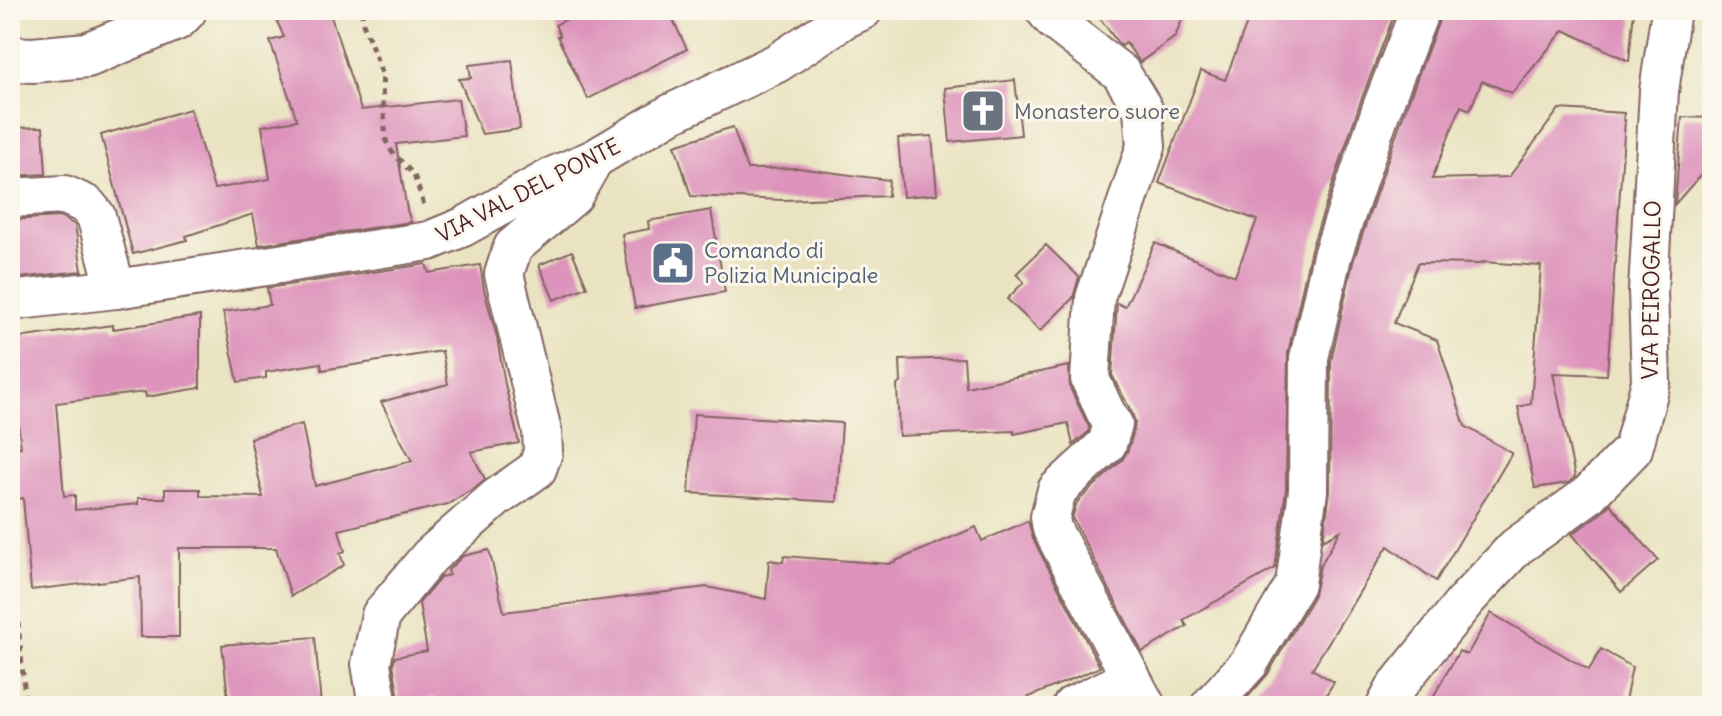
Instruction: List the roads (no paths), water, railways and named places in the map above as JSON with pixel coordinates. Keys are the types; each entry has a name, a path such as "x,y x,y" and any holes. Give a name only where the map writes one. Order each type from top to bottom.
{"main road":[{"path":"10,59 87,55 176,18 184,10"}],"street":[{"name":"VIA VAL DEL PONTE","path":"10,301 116,289 429,241 463,227 556,175 594,159 670,114 777,63 863,10"},
{"path":"1045,10 1054,21 1121,73 1143,109 1146,146 1095,298 1090,379 1113,424 1107,444 1057,490 1050,517 1052,529 1138,692 1072,706"},
{"path":"1210,706 1249,663 1295,584 1308,491 1309,358 1332,256 1381,110 1420,10"},
{"name":"VIA PEIROGALLO","path":"1386,706 1396,687 1467,599 1516,547 1587,496 1633,449 1651,382 1648,291 1659,91 1671,10"},
{"path":"378,706 371,664 381,615 430,556 496,498 537,469 543,452 542,431 504,274 513,247 573,196 594,159"},
{"path":"10,198 65,195 87,205 96,216 116,289"}],"place":[{"name":"Monastero suore","path":"983,111"},
{"name":"Comando di Polizia Municipale","path":"673,263"}]}
